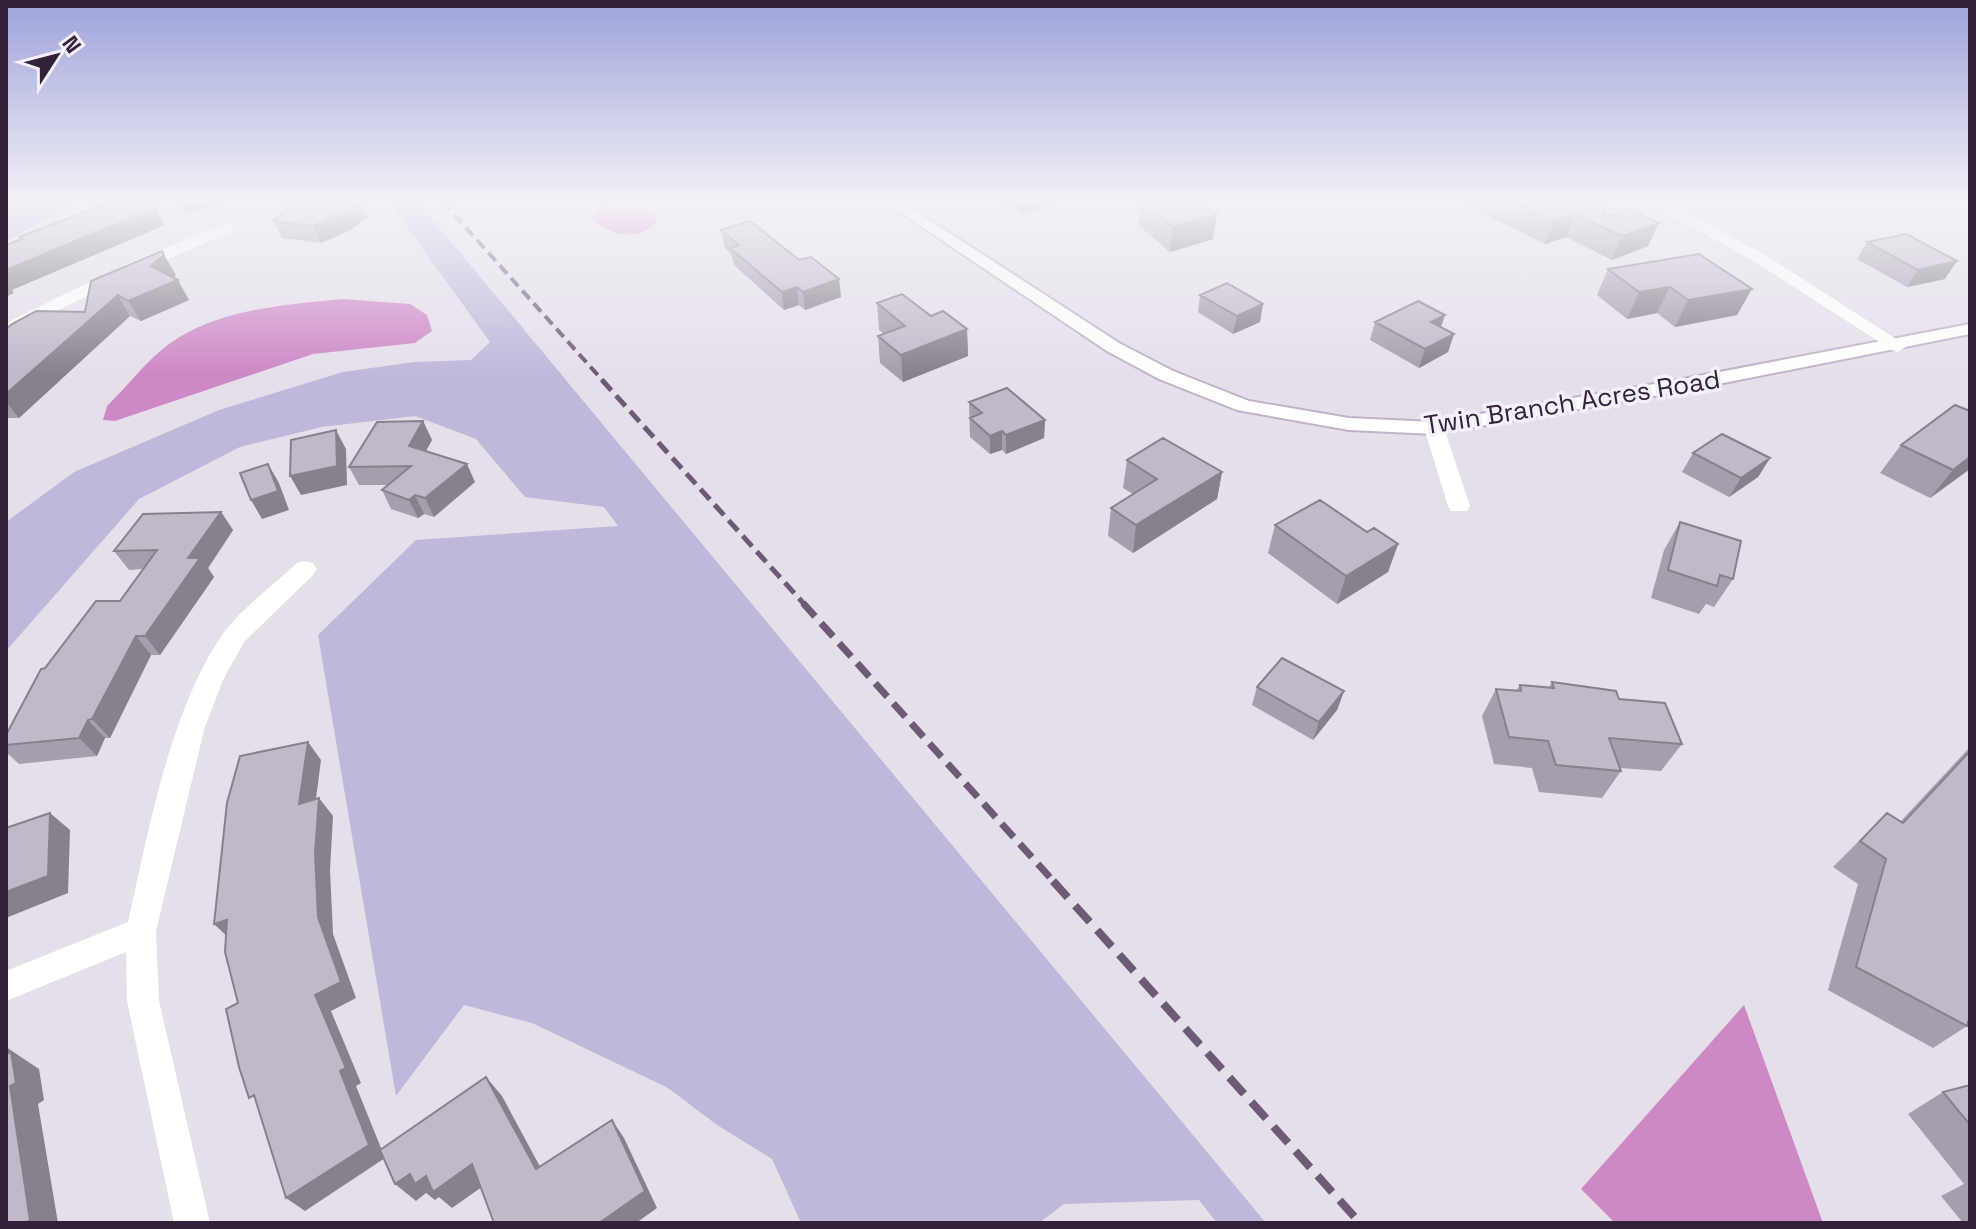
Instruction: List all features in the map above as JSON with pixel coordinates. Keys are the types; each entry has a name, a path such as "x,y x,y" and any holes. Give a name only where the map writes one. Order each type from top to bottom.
{"street":[{"path":"6,330 153,259"},
{"name":"Twin Branch Acres Road","path":"979,259 1113,347 1166,375 1244,406 1349,424 1434,428 1898,346 1970,329"},
{"path":"1762,259 1898,346"},
{"path":"1434,428 1459,506"},
{"path":"192,1223 143,1001 141,931 191,730 210,680 235,636 305,569"},
{"path":"6,986 141,931"}],"shaded area":[{"path":"430,259 466,259 1266,1223 1217,1223 1199,1200 1064,1204 1039,1223 801,1223 772,1159 717,1125 668,1088 532,1023 464,1005 396,1096 318,635 416,540 618,526 604,507 525,497 476,439 415,416 322,427 240,447 139,499 6,651 6,522 74,472 219,410 343,372 414,362 471,360 490,342"},
{"path":"342,299 410,304 427,315 432,331 415,343 313,354 115,421 103,420 107,406 145,366 188,332 252,311"},
{"path":"1744,1005 1823,1223 1615,1223 1581,1189"}],"building":[{"path":"6,259 32,259 6,270"},
{"path":"142,259 159,259 151,266 178,280 128,301 118,295 6,394 6,329 36,311 85,312 91,281"},
{"path":"743,259 814,259 839,279 803,292 797,287 782,292"},
{"path":"1667,259 1707,259 1752,289 1688,300 1670,287 1639,292 1608,269"},
{"path":"1899,259 1957,261 1918,270"},
{"path":"1227,283 1263,304 1237,316 1200,295"},
{"path":"902,294 931,316 943,311 967,329 901,355 878,336 905,326 877,303"},
{"path":"1418,301 1445,315 1431,322 1454,334 1425,349 1375,322"},
{"path":"1007,388 1045,420 1006,435 1002,431 990,436 970,418 982,413 969,402"},
{"path":"1955,405 1970,411 1970,457 1953,470 1901,445"},
{"path":"423,421 409,446 467,464 425,498 415,495 409,500 382,490 411,466 349,467 377,422"},
{"path":"336,430 337,466 290,476 291,440"},
{"path":"1722,434 1770,458 1741,478 1693,453"},
{"path":"1163,438 1222,472 1136,525 1111,508 1157,479 1127,460"},
{"path":"268,464 278,491 251,500 240,473"},
{"path":"1320,500 1367,532 1374,528 1398,544 1346,576 1275,525"},
{"path":"221,512 188,558 200,558 145,636 136,636 79,738 6,745 6,735 41,669 45,668 96,601 120,601 157,550 114,551 143,514"},
{"path":"1680,522 1741,541 1733,579 1720,575 1717,586 1668,570"},
{"path":"1282,658 1344,691 1319,722 1257,687"},
{"path":"1552,682 1616,691 1619,699 1665,703 1682,744 1609,738 1621,771 1556,765 1548,741 1509,737 1496,689 1521,691 1520,685 1554,688"},
{"path":"308,742 299,804 319,798 315,853 318,917 341,982 315,995 346,1068 340,1071 369,1145 286,1198 254,1095 249,1098 239,1067 226,1009 238,1003 225,952 227,920 214,924 227,803 240,756"},
{"path":"1970,751 1970,1015 1967,1026 1856,967 1886,859 1860,841 1887,813 1903,823"},
{"path":"50,813 48,876 6,892 6,828"},
{"path":"11,1052 16,1083 10,1086 30,1220 25,1223 6,1223 6,1054"},
{"path":"486,1077 536,1169 612,1120 645,1191 599,1223 494,1223 472,1164 433,1192 426,1176 415,1184 410,1174 395,1184 380,1150"},
{"path":"1970,1085 1970,1125 1943,1092"}],"railway":[{"path":"494,259 604,382"},
{"path":"602,380 805,605"},
{"path":"803,603 1055,883"},
{"path":"1053,881 1360,1223"}]}
